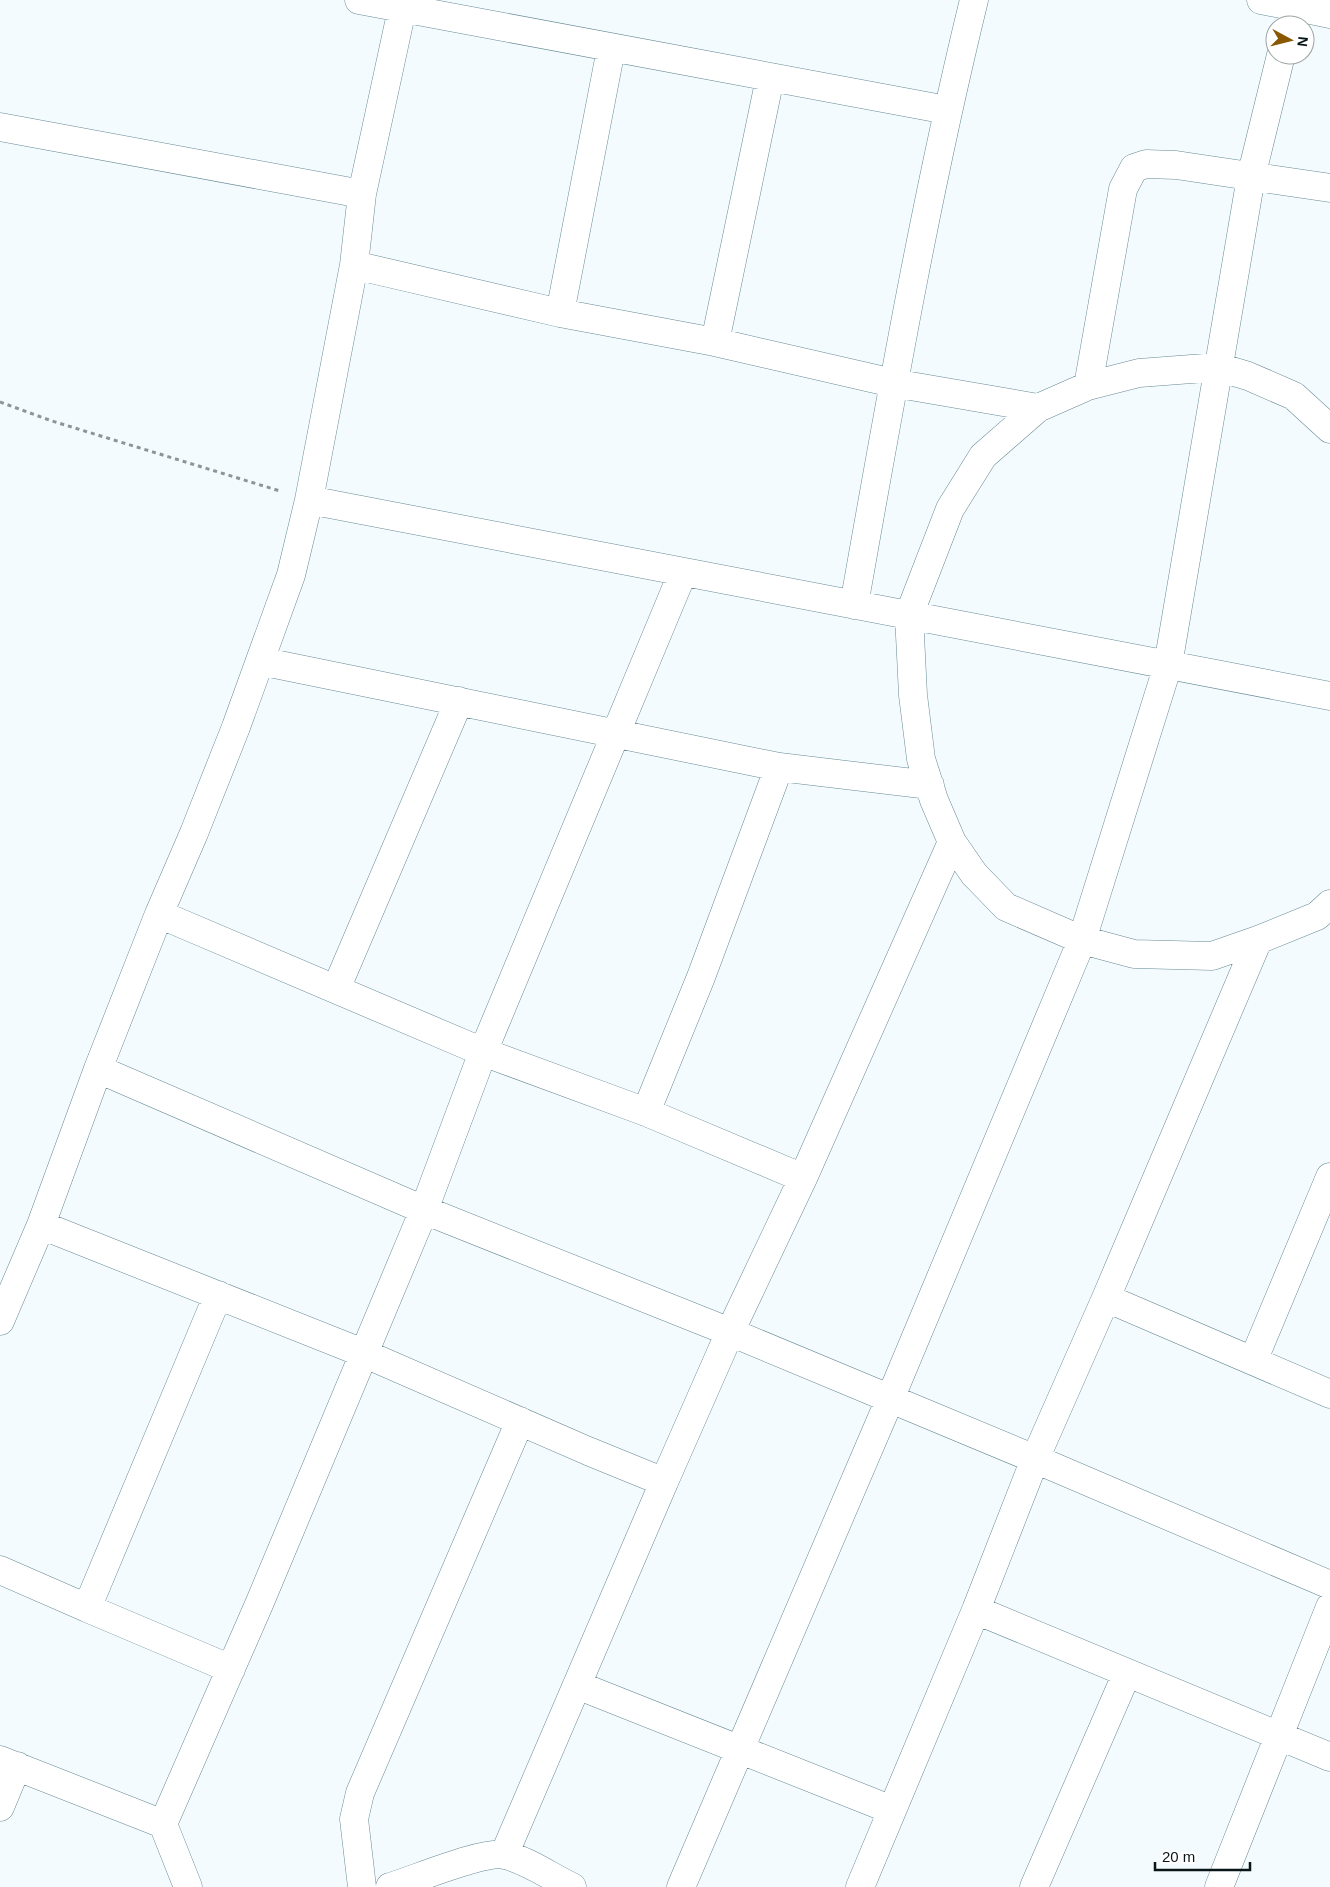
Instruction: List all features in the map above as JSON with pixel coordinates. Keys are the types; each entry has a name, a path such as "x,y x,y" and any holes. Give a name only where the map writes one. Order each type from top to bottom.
{"street":[{"path":"359,0 403,4 611,49 947,110"},
{"path":"854,605 893,383 947,110 974,0"},
{"path":"1260,0 1291,10 1330,14"},
{"path":"0,1321 41,1225 98,1069 159,914 198,824 291,575 309,500 354,265 362,194 403,4"},
{"path":"560,313 611,49"},
{"path":"681,1887 890,1399 1082,940 1168,665 1251,177 1279,65"},
{"path":"715,342 770,78"},
{"path":"0,127 362,194"},
{"path":"1088,386 1124,190 1134,168 1146,164 1176,165 1330,188"},
{"path":"354,265 560,313 715,342 893,383 1038,408"},
{"path":"1330,428 1294,396 1248,376 1218,367 1139,373 1088,386 1038,408 984,456 950,509 909,615 913,695 921,759 952,842 974,874 1006,907 1082,940 1134,954 1212,956 1317,916 1330,904"},
{"path":"309,500 1330,696"},
{"path":"188,1887 163,1824 424,1210 482,1052 683,572"},
{"path":"260,661 779,767 930,786"},
{"path":"336,989 459,701"},
{"path":"646,1112 701,977 779,767"},
{"path":"504,1855 730,1332 803,1178 952,842"},
{"path":"159,914 482,1052 646,1112 803,1178"},
{"path":"860,1887 976,1610 1035,1459 1106,1298 1258,940"},
{"path":"98,1069 424,1210 730,1332 1330,1585"},
{"path":"1253,1361 1330,1177"},
{"path":"41,1225 363,1353 664,1482"},
{"path":"87,1608 218,1295"},
{"path":"1106,1298 1330,1394"},
{"path":"362,1887 354,1819 360,1793 520,1421"},
{"path":"0,1570 230,1669"},
{"path":"1219,1887 1330,1607"},
{"path":"976,1610 1330,1757"},
{"path":"1034,1887 1127,1673"},
{"path":"577,1685 892,1810"},
{"path":"0,1807 8,1763 163,1824"},
{"path":"390,1887 460,1863 482,1857 504,1855 572,1887"}],"path":[{"path":"0,402 62,424 232,478 309,500"}]}
